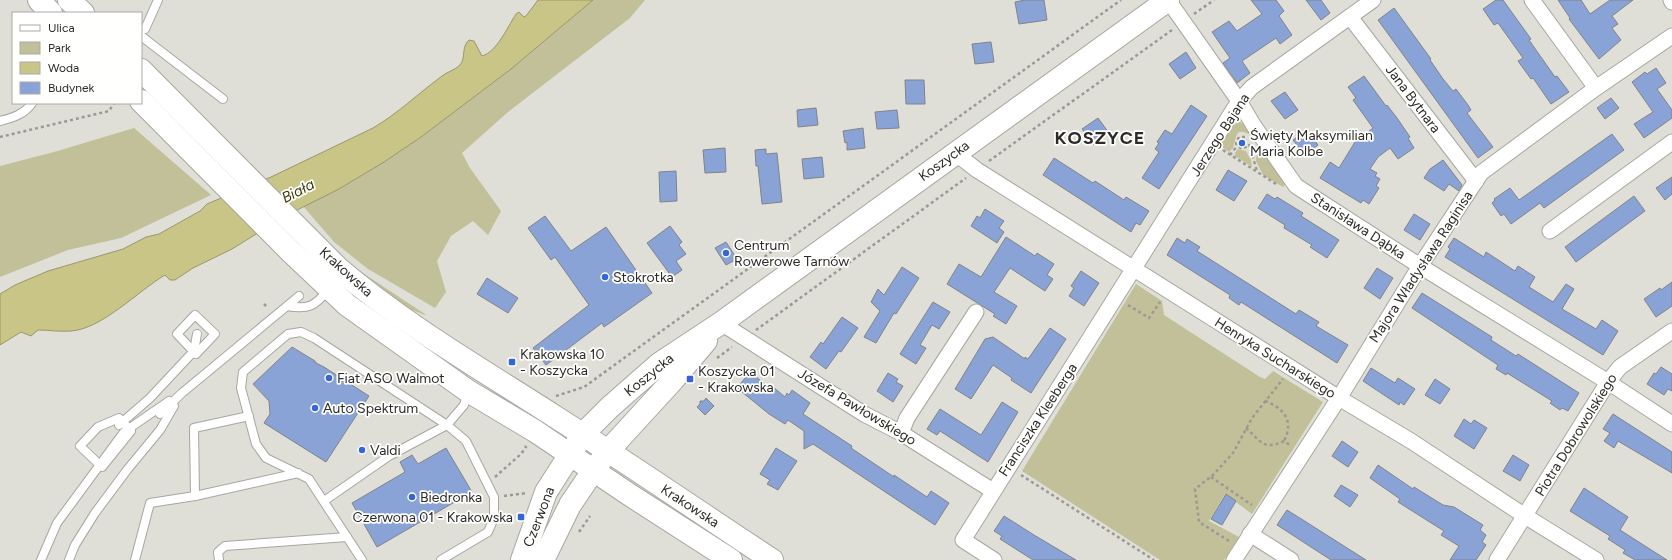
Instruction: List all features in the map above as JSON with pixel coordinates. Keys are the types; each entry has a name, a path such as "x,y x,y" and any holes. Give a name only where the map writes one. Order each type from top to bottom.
{"street":[{"path":"39,0 50,12"},
{"path":"69,0 82,12"},
{"name":"Stanisława Dąbka","path":"1168,0 1239,101 1254,126 1296,186 1420,266 1608,382 1672,424"},
{"name":"Koszycka","path":"582,434 659,364 721,323 1168,0"},
{"name":"Jerzego Bajana","path":"1134,269 1239,101 1252,86 1373,0"},
{"path":"1532,0 1596,88"},
{"name":"Jana Bytnara","path":"1350,17 1476,181"},
{"name":"Majora Władysława Raginisa","path":"1234,560 1339,398 1420,266 1481,173 1596,88 1672,36"},
{"name":"Krakowska","path":"142,71 339,269 365,291 402,318 582,434 772,560"},
{"name":"Krakowska","path":"142,102 291,252 347,305 468,391 569,454 731,560"},
{"path":"1550,231 1672,142"},
{"name":"Henryka Sucharskiego","path":"955,153 977,170 1339,398 1411,441 1525,516 1596,560"},
{"name":"Franciszka Kleeberga","path":"994,560 963,540 1134,269"},
{"path":"901,434 907,418 976,312"},
{"name":"Koszycka","path":"608,452 673,380 721,323"},
{"name":"Józefa Pawłowskiego","path":"721,323 864,414 901,434 993,491"},
{"name":"Piotra Dobrowolskiego","path":"1525,516 1608,382 1620,367 1672,331"},
{"path":"569,454 582,434"},
{"path":"593,471 608,452"},
{"name":"Czerwona","path":"522,560 546,492 569,454"},
{"name":"Czerwona","path":"543,560 570,505 593,471"},
{"path":"1497,560 1525,516"},
{"path":"1250,534 1291,560"}],"lane":[{"path":"142,30 145,29 158,0"},
{"path":"142,37 223,99"},
{"path":"0,121 18,115 29,108 31,104"},
{"path":"287,306 305,308 320,300 329,289"},
{"path":"160,414 171,403 299,296"},
{"path":"195,315 215,334 196,354 194,351 176,334 195,315"},
{"path":"362,560 309,479 266,458 256,444 241,388 243,372 288,334 301,332 314,338 447,425 466,441 494,497 494,518 488,532 441,560"},
{"path":"125,428 150,398 194,351 197,334"},
{"path":"324,501 389,456 447,425 464,405 468,391"},
{"path":"125,428 169,401 171,403"},
{"path":"69,560 75,546 95,512 160,430 174,406 171,403"},
{"path":"195,496 194,428 249,416"},
{"path":"119,418 125,428 132,431 102,467 99,464 80,446 98,427 119,418"},
{"path":"41,560 57,523 99,464"},
{"path":"135,560 150,503 195,496 298,473"},
{"path":"219,560 218,552 225,546 347,537"}],"path":[{"path":"555,396 584,387 1121,0"},
{"path":"712,361 1214,0"},
{"path":"0,137 109,111 113,104"},
{"path":"1230,155 1237,146 1237,140 1242,136 1248,139 1248,145 1257,172"},
{"path":"1213,143 1291,194 1296,186"},
{"path":"1237,146 1243,149 1248,145"},
{"path":"1122,302 1149,318 1163,296"},
{"path":"1232,544 1199,522 1195,489 1211,477 1233,453 1246,428 1287,374"},
{"path":"1246,428 1262,443 1268,446 1273,446 1284,441 1288,433 1289,424 1286,416 1272,404 1265,401"},
{"path":"1284,441 1296,449"},
{"path":"487,483 521,454 526,447"},
{"path":"1017,472 1154,560"},
{"path":"1211,477 1254,506"},
{"path":"494,497 531,492"},
{"path":"579,531 590,516"}],"green space":[{"path":"593,0 645,0 630,18 508,112 462,153 470,168 501,211 488,235 473,221 451,236 437,261 446,292 435,308 368,269 334,242 303,206 339,189 384,162 421,137 511,69"},
{"path":"1240,122 1252,136 1242,132 1238,133 1233,148 1229,152 1221,146 1233,126"},
{"path":"134,128 211,195 121,238 68,250 0,277 0,166 54,152"},
{"path":"1257,144 1285,184 1283,187 1263,175 1256,161"},
{"path":"1238,149 1246,151 1251,160 1252,167 1235,156"},
{"path":"349,264 425,314 425,315 402,306"},
{"path":"1136,284 1162,301 1164,315 1260,377 1265,379 1273,371 1323,402 1252,514 1225,494 1209,521 1239,537 1224,560 1160,560 1022,471"}],"water":[{"name":"Biała","path":"538,0 593,0 511,69 421,137 384,162 339,189 287,215 232,249 193,268 175,280 170,280 165,275 120,308 95,324 83,329 71,331 38,330 31,336 21,332 0,345 0,294 15,285 48,271 123,249 146,237 159,234 200,211 207,204 271,177 373,128 399,110 442,76 460,65 463,59 465,46 469,40 474,41 482,56 487,54 493,49 506,32 516,14 519,12 524,17 526,16"}],"building":[{"path":"1025,0 1044,0 1047,20 1019,24 1015,2"},
{"path":"1251,0 1276,0 1284,11 1279,16 1292,35 1280,44 1276,38 1242,61 1250,73 1237,83 1223,63 1230,58 1212,32 1229,21 1237,31 1262,14"},
{"path":"1306,0 1321,0 1330,13 1321,20"},
{"path":"1496,0 1503,0 1531,39 1529,40 1555,77 1557,76 1569,92 1551,104 1533,78 1531,79 1518,61 1523,58 1498,23 1494,25 1483,9"},
{"path":"1558,0 1581,0 1590,14 1610,0 1633,0 1612,16 1618,24 1612,28 1621,40 1599,59 1569,19 1570,18"},
{"path":"1394,8 1431,59 1430,60 1443,79 1453,91 1456,89 1468,105 1471,110 1467,113 1493,147 1478,158 1378,20"},
{"path":"991,42 994,62 975,64 972,44"},
{"path":"1186,52 1196,68 1180,79 1169,64"},
{"path":"1656,68 1666,83 1657,89 1672,110 1672,118 1644,138 1634,124 1653,112 1632,82 1645,72 1647,74"},
{"path":"1364,76 1386,106 1387,105 1397,118 1410,137 1408,138 1414,148 1398,159 1390,148 1378,157 1370,169 1377,173 1375,176 1380,179 1376,186 1379,188 1369,204 1363,200 1361,203 1320,178 1330,162 1339,168 1355,142 1373,128 1353,100 1356,98 1348,87"},
{"path":"905,80 924,80 925,104 906,104"},
{"path":"1285,92 1298,110 1285,119 1271,101"},
{"path":"1611,98 1619,108 1605,119 1597,108"},
{"path":"1191,105 1207,116 1159,189 1142,178 1159,152 1155,149 1159,143 1157,142 1165,130 1172,134"},
{"path":"816,108 818,125 798,127 797,110"},
{"path":"897,110 899,128 877,129 875,112"},
{"path":"1098,118 1109,133 1094,145 1082,129"},
{"path":"863,128 865,148 847,150 847,142 845,143 843,131"},
{"path":"1307,130 1318,145 1305,155 1293,140"},
{"path":"1612,134 1624,150 1544,208 1540,203 1511,224 1504,214 1501,216 1492,203 1495,200 1494,199 1510,188 1519,200"},
{"path":"725,148 726,172 705,173 703,150"},
{"path":"766,149 766,154 777,153 782,202 762,204 755,150"},
{"path":"822,157 824,177 804,179 802,159"},
{"path":"1054,158 1093,183 1095,181 1124,200 1126,197 1149,211 1140,225 1136,223 1131,232 1043,175"},
{"path":"1443,160 1462,185 1459,191 1449,184 1444,191 1424,178 1430,169"},
{"path":"1228,170 1247,181 1234,201 1216,190"},
{"path":"676,171 677,201 660,202 659,172"},
{"path":"1672,177 1672,194 1665,200 1656,188"},
{"path":"1267,194 1275,199 1277,197 1303,213 1301,216 1339,240 1327,258 1310,247 1312,245 1284,228 1285,225 1258,208"},
{"path":"1634,196 1645,211 1576,262 1565,247"},
{"path":"985,209 1004,221 999,228 1004,232 997,243 971,226 977,216 980,218"},
{"path":"1414,214 1430,224 1420,240 1404,230"},
{"name":"Stokrotka","path":"545,216 571,251 606,227 652,293 604,327 602,323 546,365 533,348 589,305 555,257 551,260 528,228"},
{"path":"670,226 682,242 679,245 686,254 676,261 682,270 672,277 647,243"},
{"path":"1006,237 1035,256 1037,253 1054,264 1047,275 1053,279 1045,291 1010,268 994,292 1017,306 1006,324 993,316 995,314 947,284 959,264 981,277"},
{"path":"1177,238 1185,243 1187,239 1200,247 1197,251 1296,314 1299,310 1319,322 1316,326 1348,345 1337,363 1241,302 1239,305 1229,298 1230,295 1167,255"},
{"path":"1454,238 1484,257 1486,252 1515,271 1518,266 1535,277 1529,287 1553,302 1566,284 1574,289 1562,309 1596,329 1602,320 1618,331 1603,355 1445,257 1450,249 1448,247"},
{"name":"Centrum Rowerowe Tarnów","path":"726,242 737,259 726,265 715,248"},
{"path":"902,267 919,278 896,314 894,313 876,343 864,337 880,311 871,302 878,289 884,295"},
{"path":"1377,268 1393,278 1380,299 1364,288"},
{"path":"1081,271 1099,283 1084,306 1069,296 1074,288 1071,286"},
{"path":"487,278 518,298 508,313 477,294"},
{"path":"1672,282 1672,306 1656,317 1644,299"},
{"path":"1422,293 1492,337 1491,340 1516,356 1518,354 1579,393 1568,411 1562,408 1560,410 1550,403 1552,401 1507,373 1506,375 1496,369 1498,365 1412,308"},
{"path":"933,302 950,312 939,329 932,325 920,345 926,348 916,364 900,354"},
{"path":"842,317 858,328 841,352 839,351 826,369 810,357 821,342 823,344"},
{"path":"1050,328 1066,339 1031,393 1011,380 1012,378 993,365 971,399 955,389 985,339 993,337 1025,359 1025,357 1028,359"},
{"name":"Auto Spektrum","path":"292,347 369,396 326,462 264,423 270,414 269,401 253,384"},
{"path":"1661,367 1672,374 1672,391 1668,389 1664,395 1647,384 1654,373 1656,374"},
{"path":"1371,368 1395,383 1398,378 1415,389 1404,405 1400,402 1399,405 1363,381"},
{"path":"750,372 770,388 772,386 785,397 787,393 789,395 792,390 810,403 803,414 852,446 851,448 894,477 894,475 927,497 931,491 949,503 935,525 813,444 804,449 804,431 788,420 785,424 769,414 737,388"},
{"path":"888,373 898,379 896,382 903,386 893,402 877,391"},
{"path":"1435,379 1450,389 1440,404 1425,395"},
{"path":"706,398 714,406 705,415 697,407 700,404 700,401 704,401"},
{"path":"1002,402 1018,412 988,462 940,431 937,435 927,429 940,409 981,435"},
{"path":"1613,414 1672,452 1672,473 1618,441 1614,448 1604,441 1610,433 1603,429"},
{"path":"1464,419 1471,424 1474,420 1487,428 1474,449 1454,436"},
{"path":"1342,441 1358,452 1348,467 1332,456"},
{"name":"Biedronka","path":"446,448 472,492 377,547 352,503 405,472 400,462 412,455 418,464"},
{"path":"776,448 797,461 778,490 767,484 770,480 760,474"},
{"path":"1513,455 1529,465 1520,481 1503,471"},
{"path":"1378,465 1413,489 1414,487 1443,505 1454,507 1483,525 1480,530 1486,535 1482,542 1486,545 1476,560 1450,560 1459,546 1441,535 1444,531 1398,502 1400,499 1370,478"},
{"path":"1341,485 1358,495 1350,507 1334,496"},
{"path":"1584,488 1628,517 1620,530 1667,560 1635,560 1623,553 1625,550 1608,539 1610,536 1570,511"},
{"path":"1226,494 1236,501 1222,525 1211,519"},
{"path":"1287,510 1366,560 1331,560 1277,525"},
{"path":"1004,516 1076,560 1033,560 1000,539 1002,536 994,531"}],"place":[{"name":"Święty Maksymilian Maria Kolbe","path":"1242,143"},
{"name":"Centrum Rowerowe Tarnów","path":"726,253"},
{"name":"Stokrotka","path":"605,277"},
{"name":"Krakowska 10 - Koszycka","path":"512,362"},
{"name":"Fiat ASO Walmot","path":"329,378"},
{"name":"Koszycka 01 - Krakowska","path":"690,379"},
{"name":"Auto Spektrum","path":"315,408"},
{"name":"Valdi","path":"362,450"},
{"name":"Biedronka","path":"412,497"},
{"name":"Czerwona 01 - Krakowska","path":"521,517"}],"district":[{"name":"KOSZYCE","path":"1100,138"}]}
